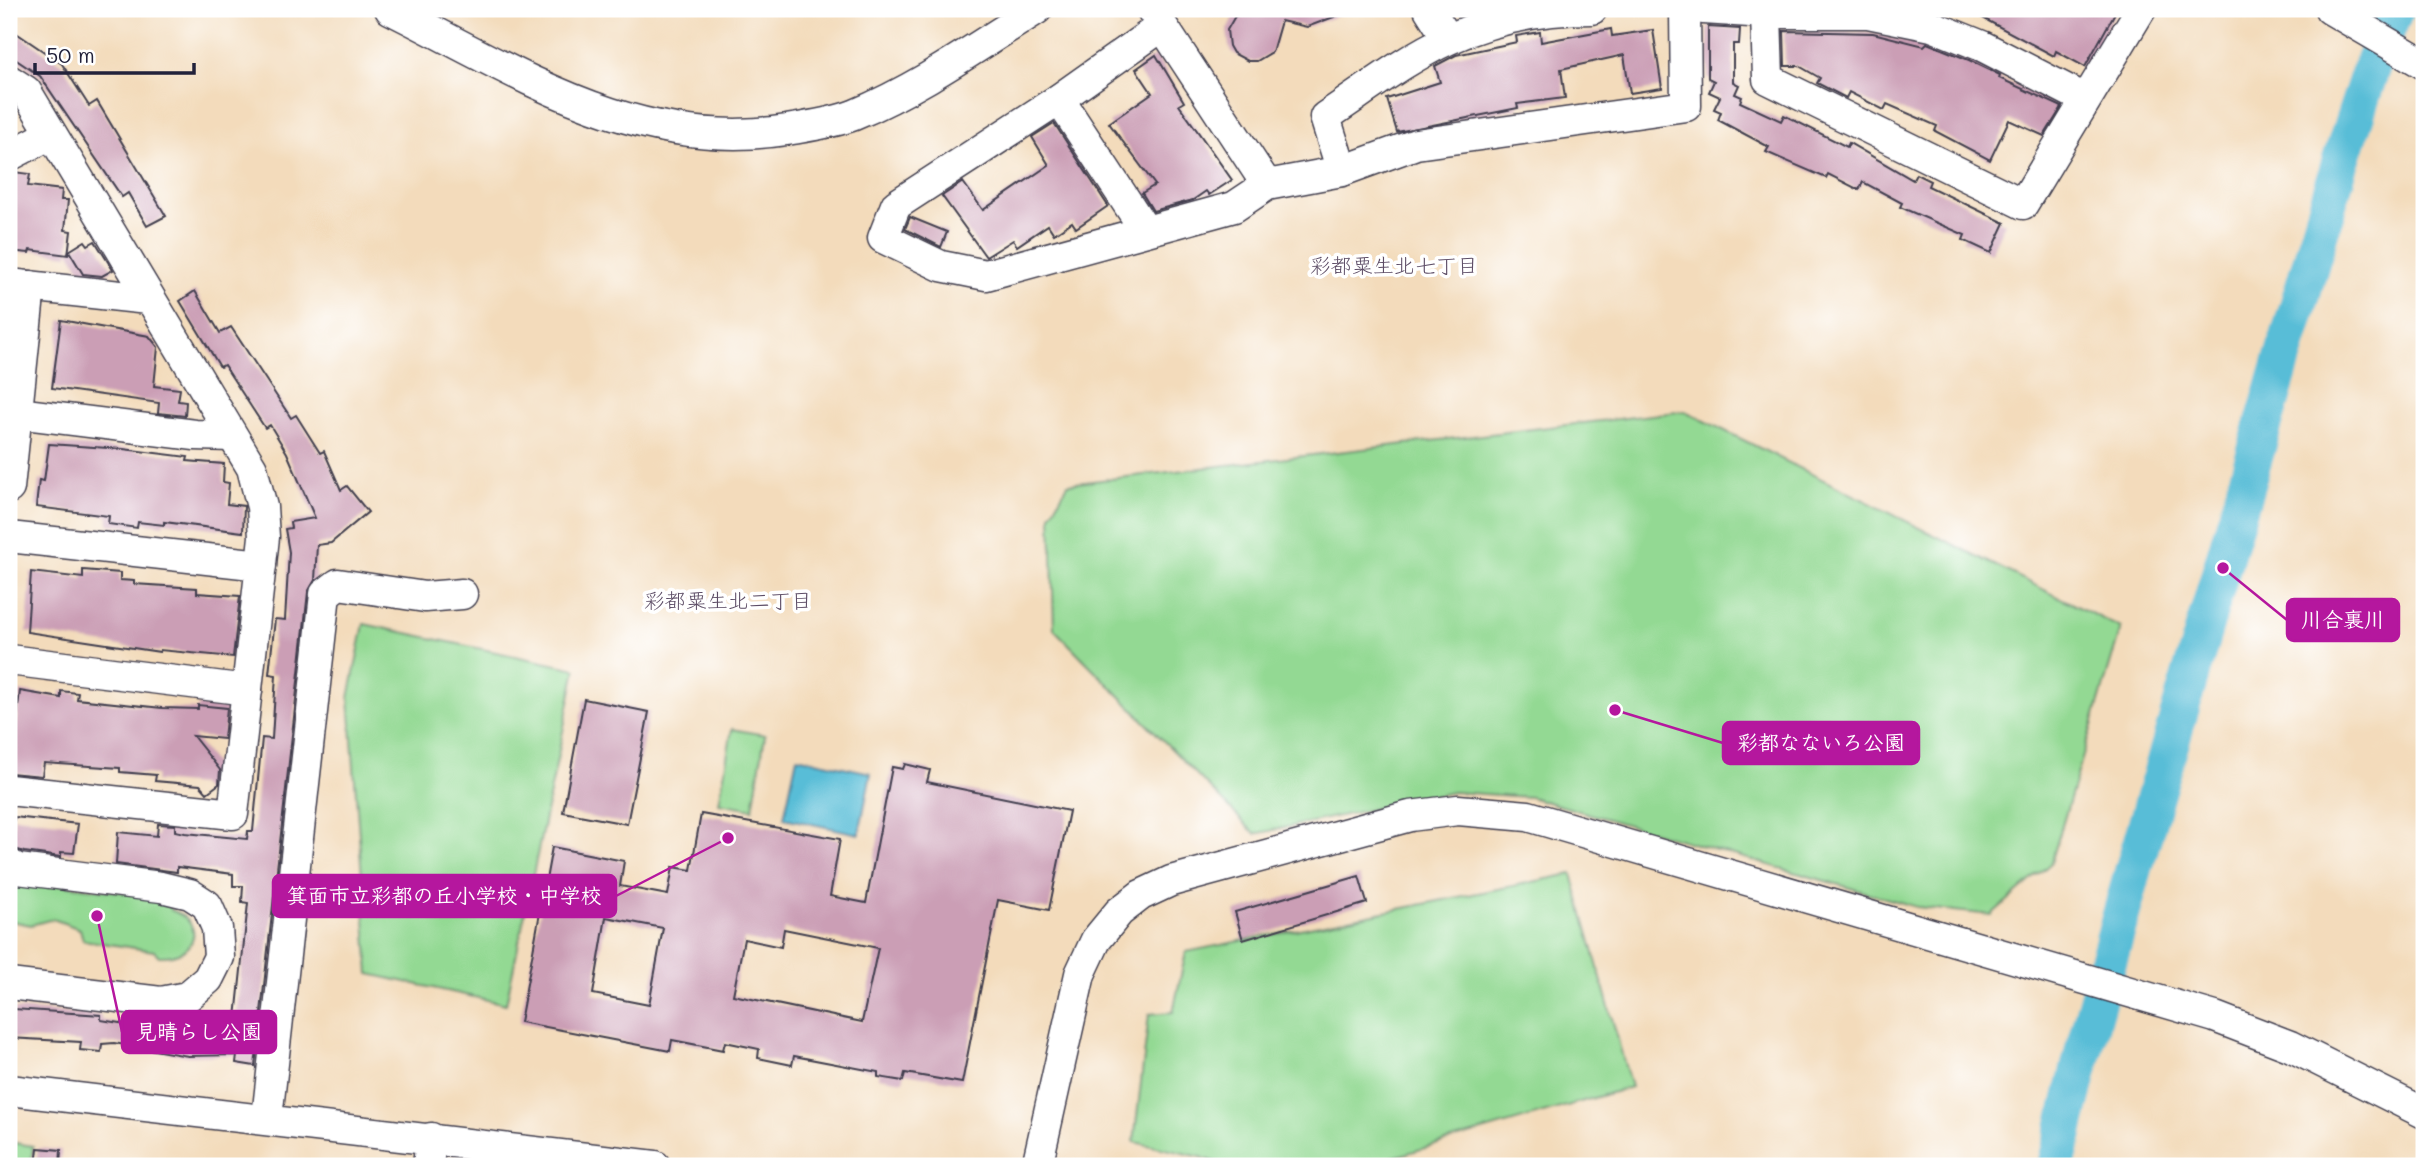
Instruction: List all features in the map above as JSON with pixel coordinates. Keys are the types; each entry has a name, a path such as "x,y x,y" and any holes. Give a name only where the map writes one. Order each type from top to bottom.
{"street":[{"path":"390,9 569,98 637,123 694,134 749,136 851,116 936,73 1037,9"},
{"path":"1429,9 1448,39"},
{"path":"1342,171 1325,117 1448,39 1534,12 1592,9"},
{"path":"1268,185 1156,17 1059,99 896,205 883,238 941,266 986,275 1234,207 1268,185 1342,171 1416,144 1686,106 1685,9"},
{"path":"1703,9 1766,13 1868,13 1932,26 1982,46 2085,99"},
{"path":"1766,13 1768,79 2023,204 2141,9"},
{"path":"2330,9 2424,64"},
{"path":"9,80 26,91 148,299 252,468 262,507 264,537 233,814 9,790"},
{"path":"1059,99 1145,230"},
{"path":"9,156 51,134"},
{"path":"9,488 19,285 148,299"},
{"path":"13,412 195,435 232,436"},
{"path":"9,537 261,565"},
{"path":"267,1118 325,594 338,584 425,597 462,594"},
{"path":"9,660 247,690"},
{"path":"1037,1166 1080,974 1096,940 1119,912 1142,895 1171,881 1410,816 1458,810 1528,816 2215,1017 2290,1046 2424,1113"},
{"path":"9,864 18,869 161,887 190,894 207,905 217,928 219,957 208,979 187,997 161,1002 9,984"},
{"path":"9,1090 267,1118 429,1152 655,1166"}],"green space":[{"path":"1685,411 2121,628 2051,863 1991,915 1917,907 1530,797 1453,792 1255,834 1054,629 1051,515 1068,484"},
{"path":"364,624 576,669 506,1004 369,974 349,698"},
{"path":"732,729 765,735 753,809 719,803"},
{"path":"1572,874 1631,1087 1364,1166 1226,1166 1201,1157 1134,1142 1149,1014 1173,1012 1186,952"},
{"path":"9,878 168,898 171,910 190,923 193,939 182,951 159,956 154,951 83,940 80,929 53,919 31,925 11,921"},
{"path":"9,1142 33,1146 31,1166 9,1166"}],"water":[{"path":"797,757 871,773 859,834 784,818"}],"building":[{"path":"1255,9 1350,11 1307,27 1281,21 1272,52 1257,61 1248,61 1233,53 1229,46 1227,30 1235,16"},
{"path":"1966,9 2117,9 2085,67 2056,51 2054,56"},
{"path":"1708,27 1740,29 1739,44 1733,44 1733,82 1739,85 1735,94 1742,97 1740,102 1781,121 1784,115 1847,147 1849,143 1913,180 1916,174 1930,181 1928,186 2005,223 1991,253 1963,240 1965,235 1900,207 1902,203 1863,182 1859,190 1828,174 1826,178 1766,152 1769,147 1718,120 1721,112 1714,109 1720,97 1709,92 1714,81 1708,78"},
{"path":"9,28 62,64 89,106 97,101 166,216 147,226 128,193 122,197 40,76 9,55"},
{"path":"1611,29 1612,36 1653,30 1662,88 1630,93 1624,55 1561,69 1565,98 1517,104 1518,108 1397,132 1387,99 1440,82 1435,66 1456,55 1517,42 1516,36 1540,32 1541,42"},
{"path":"1784,31 1873,33 1924,46 1927,43 1969,60 2000,75 1999,78 2062,107 2044,136 2009,120 1990,160 1935,131 1937,126 1887,104 1884,110 1849,92 1846,98 1817,83 1820,78 1799,66 1785,66"},
{"path":"1156,55 1184,102 1179,105 1232,180 1209,195 1206,191 1193,200 1153,211 1142,193 1155,185 1109,123 1152,93 1136,69"},
{"path":"1054,123 1108,206 1076,228 1072,222 1054,234 1048,225 1017,246 1013,240 986,257 942,196 963,182 983,210 1049,165 1032,137"},
{"path":"9,173 30,174 28,186 62,190 61,200 68,200 65,230 71,231 68,255 30,250 29,253 9,251"},
{"path":"910,217 947,232 941,247 905,229"},
{"path":"85,241 88,245 95,241 113,270 102,276 83,274 69,251"},
{"path":"195,291 220,333 231,327 291,418 296,415 320,453 324,451 341,490 347,486 368,512 331,543 317,545 315,580 308,592 255,1066 236,1063 237,1055 188,1056 114,1043 102,1044 101,1052 80,1050 81,1042 9,1038 9,1016 14,1016 14,1009 101,1015 101,1020 162,1030 163,1024 189,1027 202,1012 234,1037 248,903 242,902 243,886 233,886 233,874 177,867 177,872 116,864 118,832 157,836 158,824 175,825 175,831 185,833 247,839 248,831 253,831 262,738 272,739 276,675 269,674 275,619 285,620 289,552 285,529 291,528 290,522 315,518 287,453 270,425 265,428 224,365 220,367 180,301"},
{"path":"61,320 149,336 158,347 154,386 180,389 178,401 186,402 185,416 158,413 159,403 52,388"},
{"path":"49,444 123,449 188,457 187,461 224,464 223,482 229,483 227,504 244,506 243,532 164,522 164,525 138,522 137,528 108,524 109,516 36,507 39,480 44,481"},
{"path":"83,570 120,573 120,580 134,581 134,584 197,588 197,593 240,596 233,657 160,652 27,632 31,572 83,578"},
{"path":"20,691 61,698 61,691 78,693 77,699 162,708 198,709 198,705 227,708 224,739 193,736 220,770 219,784 207,793 200,785 155,781 156,775 120,772 120,768 44,763 42,776 10,773"},
{"path":"584,699 649,712 627,824 563,812"},
{"path":"905,764 930,770 927,782 1069,811 1049,910 998,900 962,1083 905,1073 903,1081 878,1077 878,1072 794,1056 792,1065 758,1058 759,1049 725,1042 723,1050 672,1040 670,1051 520,1022 552,847 624,861 620,886 668,895 673,867 691,870 701,814 840,839 830,896 866,903 892,767 903,769","holes":["606,917 663,928 649,1005 593,994","784,929 878,948 862,1022 733,995 744,939 781,947"]},
{"path":"14,817 78,824 74,853 61,852 61,857 9,847 9,826 13,826"},
{"path":"1359,876 1367,903 1243,940 1235,912"},
{"path":"38,1148 61,1150 60,1166 36,1166"}],"waterway":[{"path":"2056,1166 2085,1045 2134,868 2340,163 2370,71 2395,9"}],"place":[{"name":"川合裏川","path":"2223,568"},
{"name":"彩都なないろ公園","path":"1615,710"},
{"name":"箕面市立彩都の丘小学校・中学校","path":"728,838"},
{"name":"見晴らし公園","path":"97,916"}],"district":[{"name":"彩都粟生北七丁目","path":"1394,266"},
{"name":"彩都粟生北二丁目","path":"728,601"}]}
